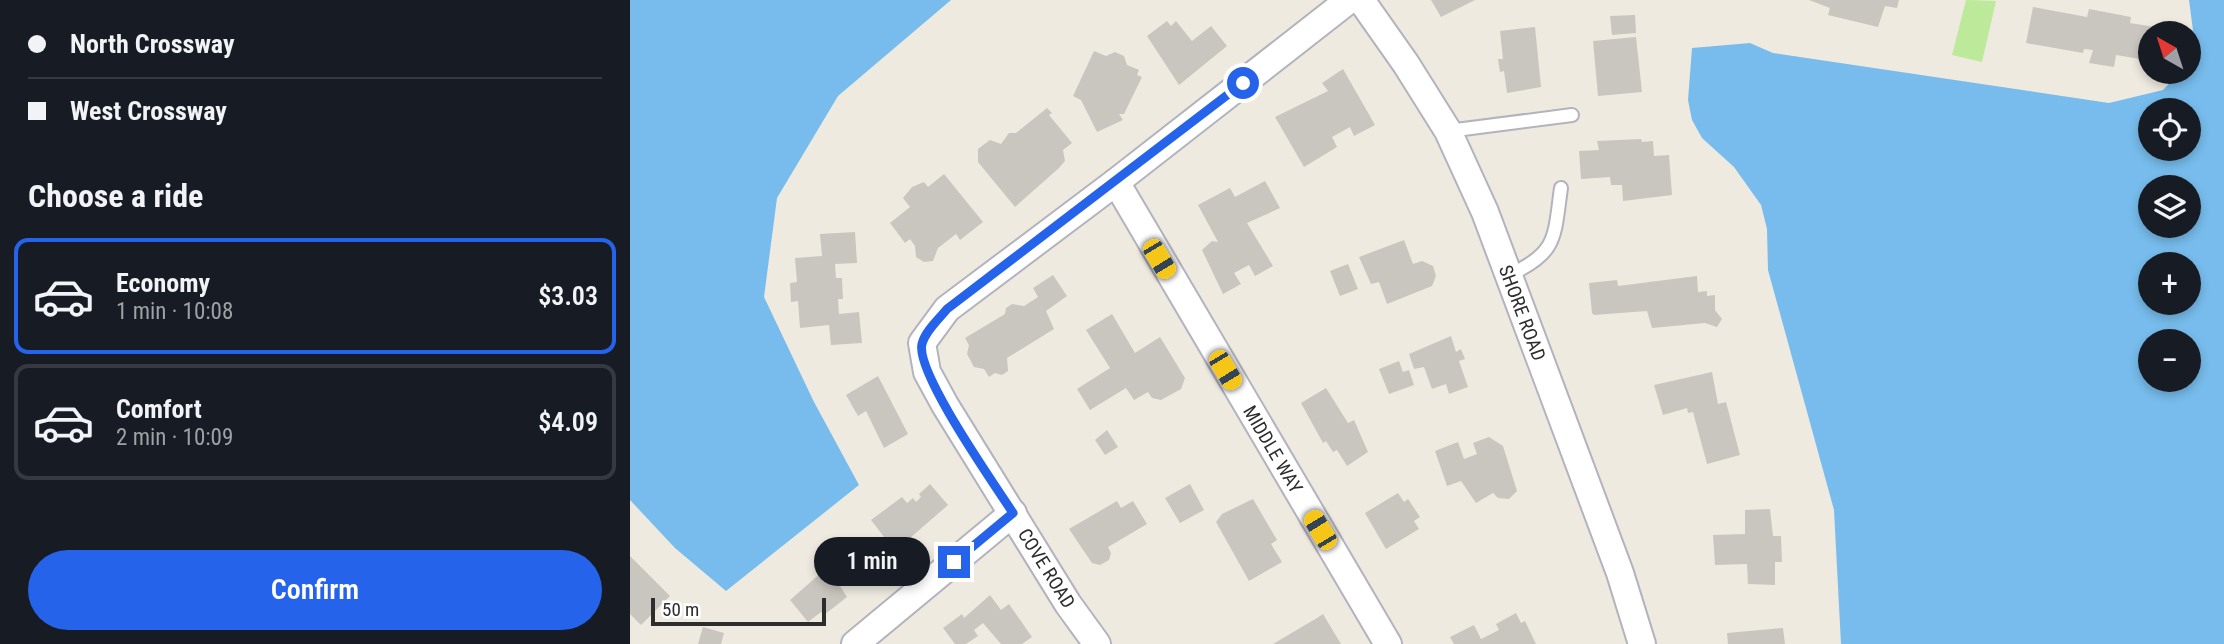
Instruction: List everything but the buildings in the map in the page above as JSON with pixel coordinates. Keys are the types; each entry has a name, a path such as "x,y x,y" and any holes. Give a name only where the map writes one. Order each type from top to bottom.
{"street":[{"path":"1116,182 1349,0"},
{"name":"SHORE ROAD","path":"1361,0 1448,131 1485,212 1642,644"},
{"name":"COVE ROAD","path":"1097,644 1068,604 945,405 927,372 922,343 947,309 1116,182"},
{"name":"MIDDLE WAY","path":"1116,182 1388,644"},
{"path":"855,644 1013,513"}],"lane":[{"path":"1448,131 1572,115"},
{"path":"1509,275 1539,260 1550,247 1561,188"}],"green space":[{"path":"1966,0 1996,1 1982,62 1952,55"}],"water":[{"path":"630,0 951,0 838,96 777,198 764,297 814,402 859,485 726,591 675,548 630,500"},
{"path":"2189,0 2224,0 2224,644 1841,644 1834,510 1768,270 1767,229 1761,205 1734,167 1702,138 1692,120 1688,100 1692,48 1750,43 1773,53 2109,103 2163,90 2169,84 2202,84 2202,21 2192,21"}],"route":[{"path":"954,562 1013,513 927,372 922,343 947,309 1243,83"}]}
